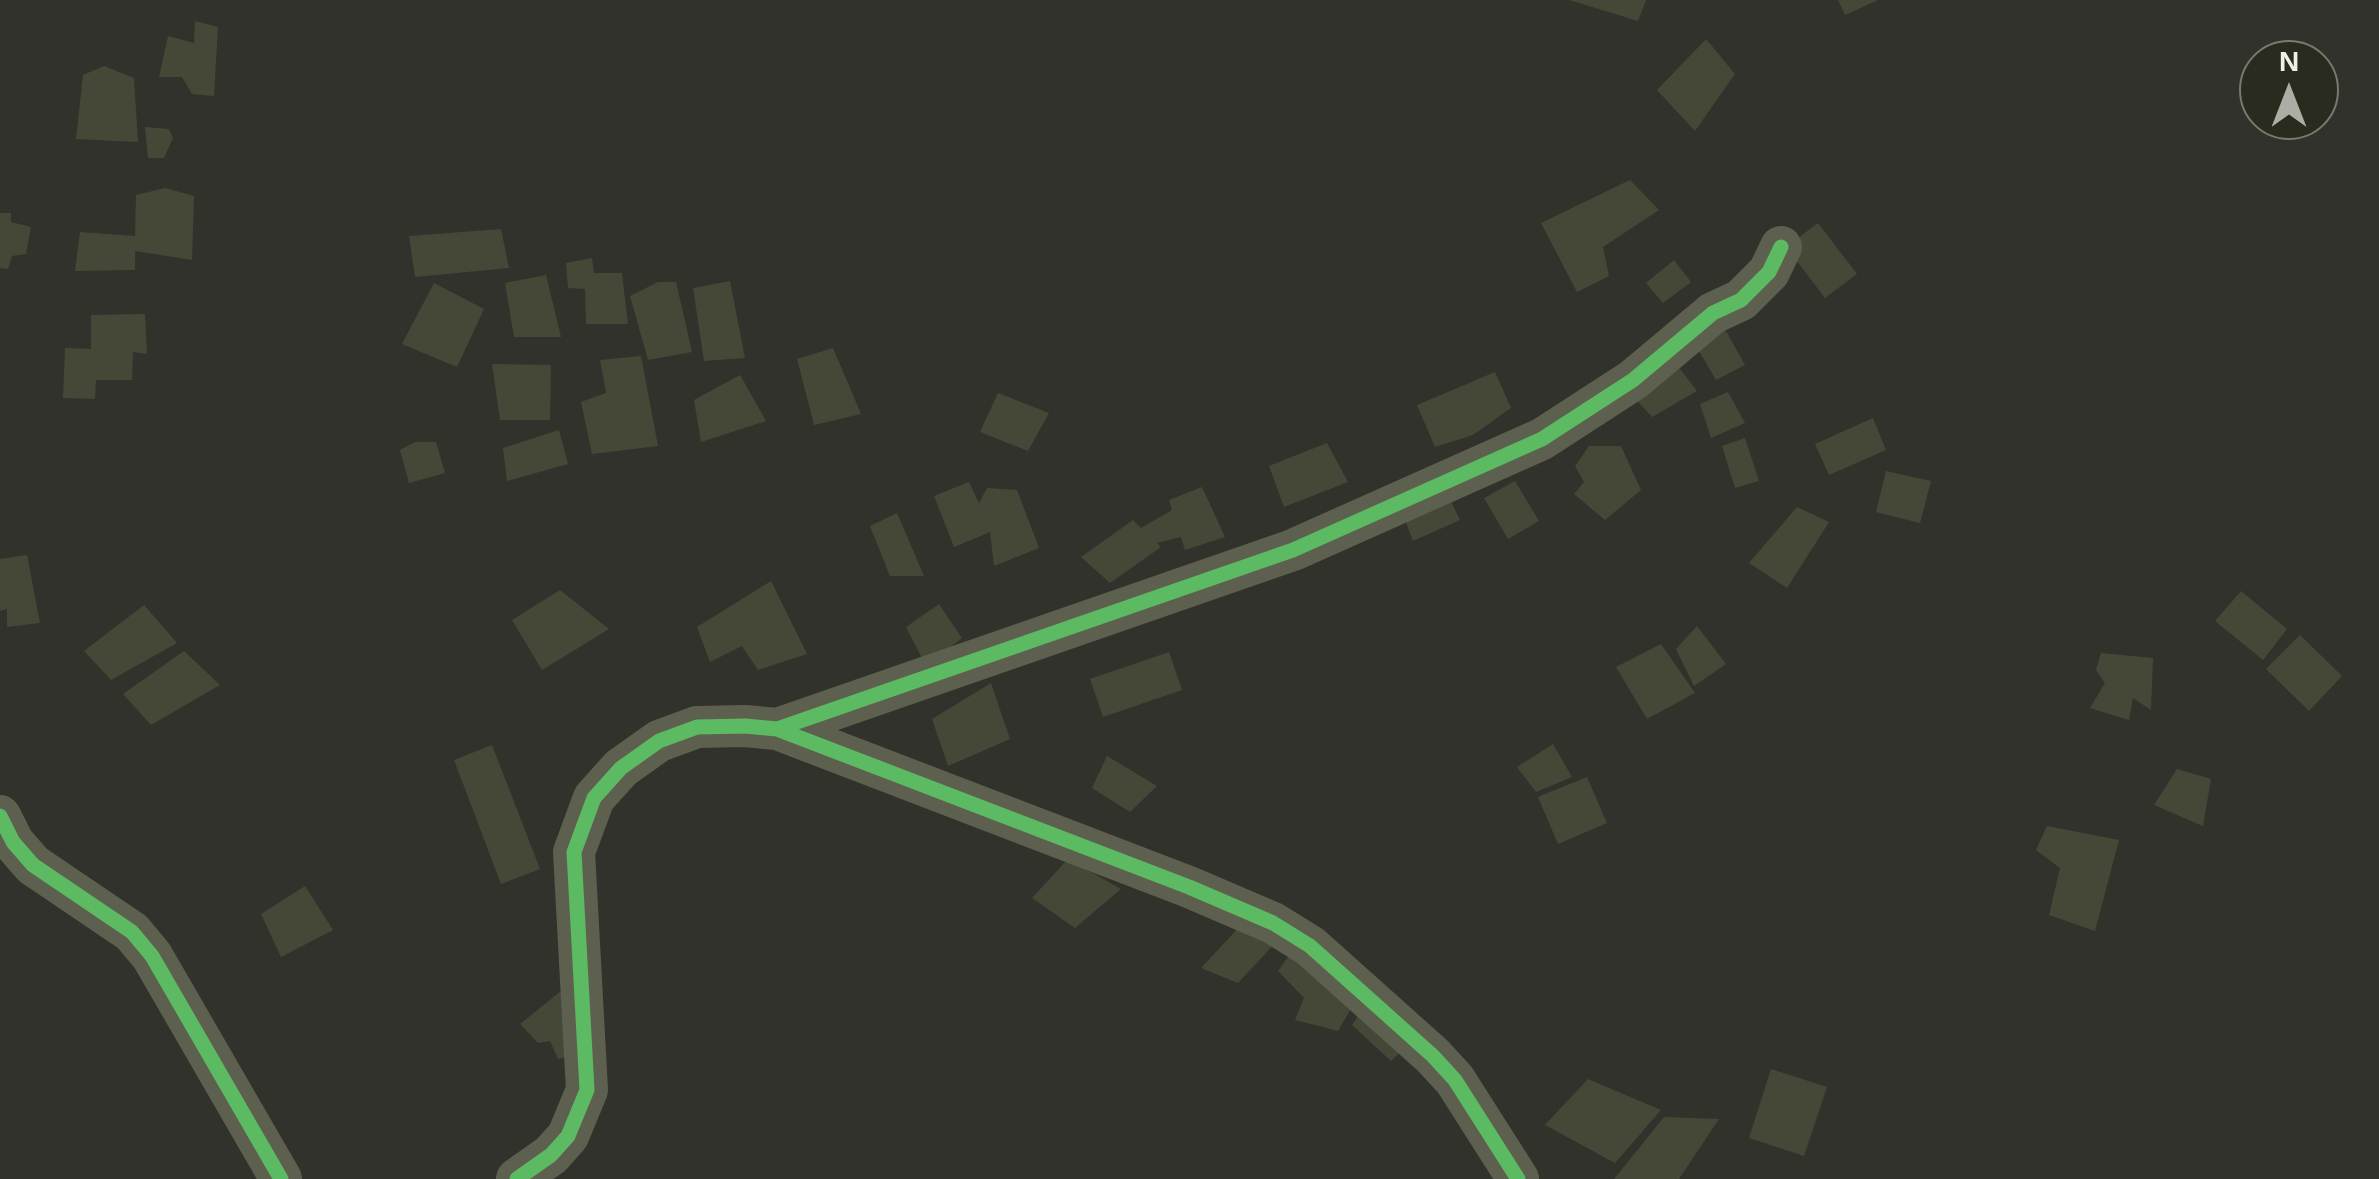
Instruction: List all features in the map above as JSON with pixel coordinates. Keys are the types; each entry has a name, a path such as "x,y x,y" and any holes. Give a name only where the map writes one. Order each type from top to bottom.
{"street":[{"path":"777,729 1293,550 1542,439 1633,380 1713,313 1741,300 1769,272 1781,247"},
{"path":"518,1179 552,1155 568,1136 587,1090 574,852 594,798 621,768 659,741 697,727 777,729 1273,923 1310,946 1434,1056 1455,1080 1518,1179"},
{"path":"0,816 13,842 33,865 132,932 152,956 281,1179"}],"building":[{"path":"1569,0 1646,0 1638,21"},
{"path":"1838,0 1878,0 1845,15"},
{"path":"195,21 218,27 214,96 192,94 182,77 159,77 168,36 194,43"},
{"path":"1706,39 1735,74 1695,131 1657,90"},
{"path":"104,66 134,78 138,142 76,139 83,75"},
{"path":"145,127 169,129 173,138 164,158 148,158"},
{"path":"1630,180 1659,210 1603,247 1609,276 1577,292 1541,223"},
{"path":"165,188 194,196 192,260 135,251 135,270 75,271 80,232 135,236 136,195"},
{"path":"0,213 11,213 11,222 31,227 26,254 12,256 8,269 0,268"},
{"path":"1818,223 1857,274 1825,298 1786,247"},
{"path":"501,229 509,268 415,277 409,236"},
{"path":"592,258 594,273 622,273 628,324 586,324 585,289 568,288 566,263"},
{"path":"1674,260 1691,282 1663,303 1646,283"},
{"path":"546,275 561,337 514,337 505,283"},
{"path":"730,281 745,358 704,361 693,288"},
{"path":"658,282 676,282 692,352 648,360 630,296"},
{"path":"434,283 484,309 457,367 402,344"},
{"path":"145,314 147,354 133,352 132,380 96,380 95,399 63,398 65,348 91,349 91,315"},
{"path":"1721,322 1745,365 1716,380 1692,339"},
{"path":"833,348 861,414 814,425 797,359"},
{"path":"641,356 658,446 592,454 581,402 606,393 600,360"},
{"path":"492,364 551,365 550,420 500,420"},
{"path":"1677,365 1697,391 1652,417 1630,393"},
{"path":"1495,372 1511,408 1473,435 1435,447 1417,405"},
{"path":"740,375 766,421 701,442 694,400"},
{"path":"1728,392 1745,423 1711,438 1700,404"},
{"path":"998,393 1049,413 1028,451 980,432"},
{"path":"1873,418 1886,450 1829,475 1815,444"},
{"path":"559,430 568,464 507,481 503,448"},
{"path":"1745,438 1759,481 1735,488 1722,446"},
{"path":"415,442 436,442 445,473 409,483 400,450"},
{"path":"1327,443 1348,482 1284,507 1269,466"},
{"path":"1589,446 1621,446 1641,490 1605,520 1574,494 1584,482 1575,466"},
{"path":"1886,471 1931,481 1920,523 1876,512"},
{"path":"1515,481 1539,521 1508,539 1484,498"},
{"path":"969,482 979,503 987,488 1017,490 1039,548 994,566 990,532 954,547 934,496"},
{"path":"1202,487 1225,537 1185,550 1181,537 1157,543 1161,547 1110,583 1081,557 1133,520 1141,528 1172,510 1169,500"},
{"path":"1446,491 1460,520 1413,541 1402,512"},
{"path":"1797,507 1829,522 1787,588 1749,563"},
{"path":"897,513 924,576 890,576 870,526"},
{"path":"27,555 40,623 7,627 7,609 0,611 0,559"},
{"path":"771,581 807,654 758,670 742,646 710,662 697,627"},
{"path":"560,590 609,629 542,670 512,620"},
{"path":"2241,591 2287,629 2263,660 2215,621"},
{"path":"939,604 962,638 926,666 906,627"},
{"path":"144,605 177,643 111,680 84,651"},
{"path":"1697,626 1726,664 1694,686 1676,649"},
{"path":"2300,635 2342,676 2309,711 2266,669"},
{"path":"1661,644 1695,693 1647,719 1616,667"},
{"path":"184,651 220,685 151,725 123,694"},
{"path":"1169,652 1182,690 1103,717 1090,679"},
{"path":"2101,653 2153,658 2151,710 2133,698 2129,720 2090,708 2105,683 2096,670"},
{"path":"991,683 1010,739 948,766 932,719"},
{"path":"1553,744 1572,777 1536,792 1517,767"},
{"path":"492,745 540,869 501,884 454,760"},
{"path":"1107,756 1157,786 1130,812 1092,788"},
{"path":"2177,769 2211,779 2203,826 2154,805"},
{"path":"1587,777 1607,823 1558,844 1538,797"},
{"path":"2047,826 2119,840 2095,931 2049,915 2060,868 2036,850"},
{"path":"1068,859 1121,889 1075,928 1032,898"},
{"path":"305,886 333,930 281,957 261,914"},
{"path":"1243,923 1280,938 1238,983 1201,968"},
{"path":"1293,950 1358,997 1338,1031 1295,1020 1304,998 1278,971"},
{"path":"561,991 581,1055 558,1059 550,1041 538,1043 520,1024"},
{"path":"1366,1004 1407,1046 1391,1061 1352,1025"},
{"path":"1771,1069 1827,1087 1804,1156 1749,1138"},
{"path":"1588,1079 1661,1110 1615,1163 1545,1125"},
{"path":"1664,1117 1719,1119 1679,1179 1614,1179"}],"cycle path":[{"path":"777,729 1293,550 1542,439 1633,380 1713,313 1741,300 1769,272 1781,247"},
{"path":"517,1179 551,1155 568,1136 587,1090 574,852 594,798 621,768 659,741 697,727 745,726 777,729 1273,923 1310,946 1433,1056 1455,1080 1518,1179"},
{"path":"0,816 13,842 33,865 132,932 152,956 281,1179"}]}
